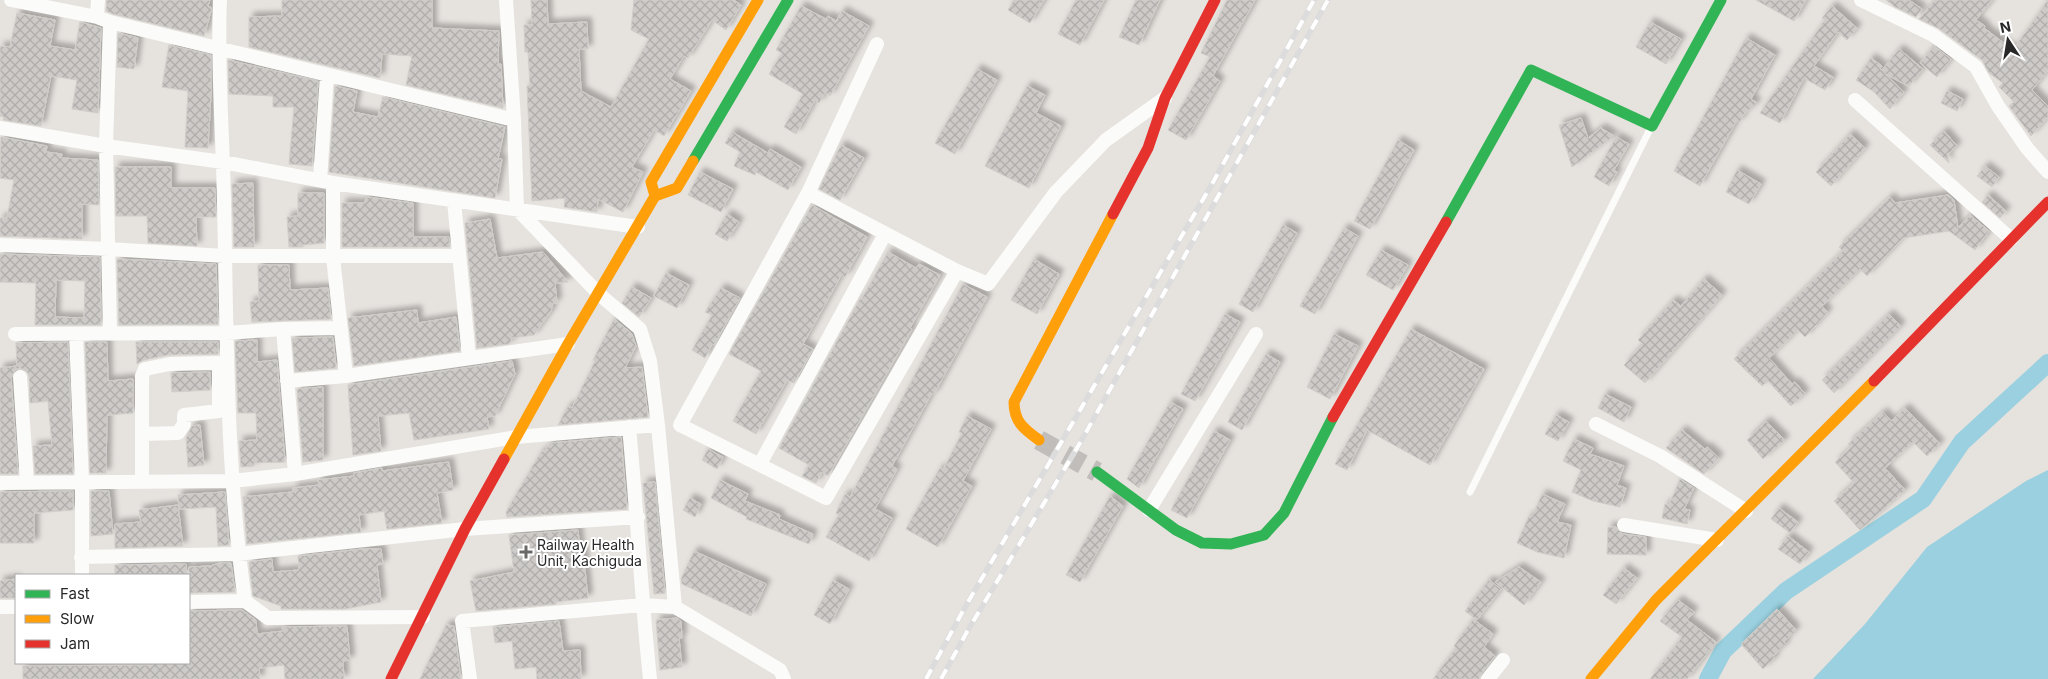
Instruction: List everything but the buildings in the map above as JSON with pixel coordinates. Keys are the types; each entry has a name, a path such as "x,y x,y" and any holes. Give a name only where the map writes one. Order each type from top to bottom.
{"main road":[{"path":"655,196 651,182 758,0"},
{"path":"391,679 465,529 568,344 655,196 677,188 788,0"},
{"path":"1039,440 1018,425 1013,414 1014,402 1148,148 1165,98 1215,0"},
{"path":"1097,472 1176,530 1202,543 1232,544 1264,535 1284,513 1328,426 1442,230 1531,70 1652,126 1721,0"},
{"path":"1591,679 1656,600 1746,511 2048,202"}],"street":[{"path":"12,0 104,19 514,120"},
{"path":"98,0 104,19 110,334"},
{"path":"142,434 178,434 184,424 184,415 219,411 226,333 223,162 218,48 220,0"},
{"path":"506,0 514,120 517,209 599,294 640,329 650,361 675,607"},
{"path":"1861,0 1933,35 1976,67 1998,106 2027,148 2048,172"},
{"path":"877,44 808,193 680,425 826,498 957,271"},
{"path":"327,75 326,182 332,257 346,376"},
{"path":"808,193 957,271 988,284 1056,192 1106,140 1165,98"},
{"path":"1855,100 2012,239"},
{"path":"0,128 106,146 223,162 326,182 638,227"},
{"path":"454,201 469,358"},
{"path":"760,464 885,234"},
{"path":"0,246 108,248 225,256 459,256"},
{"path":"16,334 226,333 340,328"},
{"path":"283,329 295,474"},
{"path":"76,334 82,483 82,574"},
{"path":"1149,510 1256,334"},
{"path":"287,381 346,376 568,344"},
{"path":"142,482 142,376 145,369 170,364 219,363 238,554 245,601"},
{"path":"20,377 27,483"},
{"path":"1596,424 1660,456 1746,511"},
{"path":"0,483 232,481 295,474 516,437 658,425"},
{"path":"629,427 638,517 642,605 650,679"},
{"path":"81,557 238,554 465,529 638,517"},
{"path":"1624,525 1717,540"},
{"path":"190,602 245,601 268,618 423,617"},
{"path":"470,679 462,621 642,605 675,607 780,670 784,679"},
{"path":"0,607 15,607"},
{"path":"1488,679 1503,660"}],"lane":[{"path":"1470,492 1652,126"}],"water":[{"path":"2048,470 2048,679 1813,679 1865,624 1927,547 2026,481"}],"waterway":[{"path":"1708,679 1723,651 1786,591 1923,499 1962,442 2048,363"}],"tunnel":[{"path":"1039,440 1097,472"}],"railway":[{"path":"926,679 964,609 1212,184 1314,0"},
{"path":"941,679 968,630 1080,443 1328,0"}],"traffic: fast":[{"path":"693,161 788,0"},
{"path":"1446,222 1531,70 1652,126 1721,0"},
{"path":"1097,472 1176,530 1202,543 1231,544 1264,535 1284,513 1333,417"}],"traffic: slow":[{"path":"655,196 651,182 758,0"},
{"path":"504,459 568,344 655,196 677,188 693,161"},
{"path":"1039,440 1018,420 1014,409 1014,402 1113,214"},
{"path":"1591,679 1656,600 1874,381"}],"traffic: jam":[{"path":"1113,214 1148,148 1165,98 1215,0"},
{"path":"1874,381 2048,202"},
{"path":"1333,417 1446,222"},
{"path":"391,679 465,529 504,459"}],"place":[{"name":"Railway Health Unit, Kachiguda","path":"526,552"}]}
